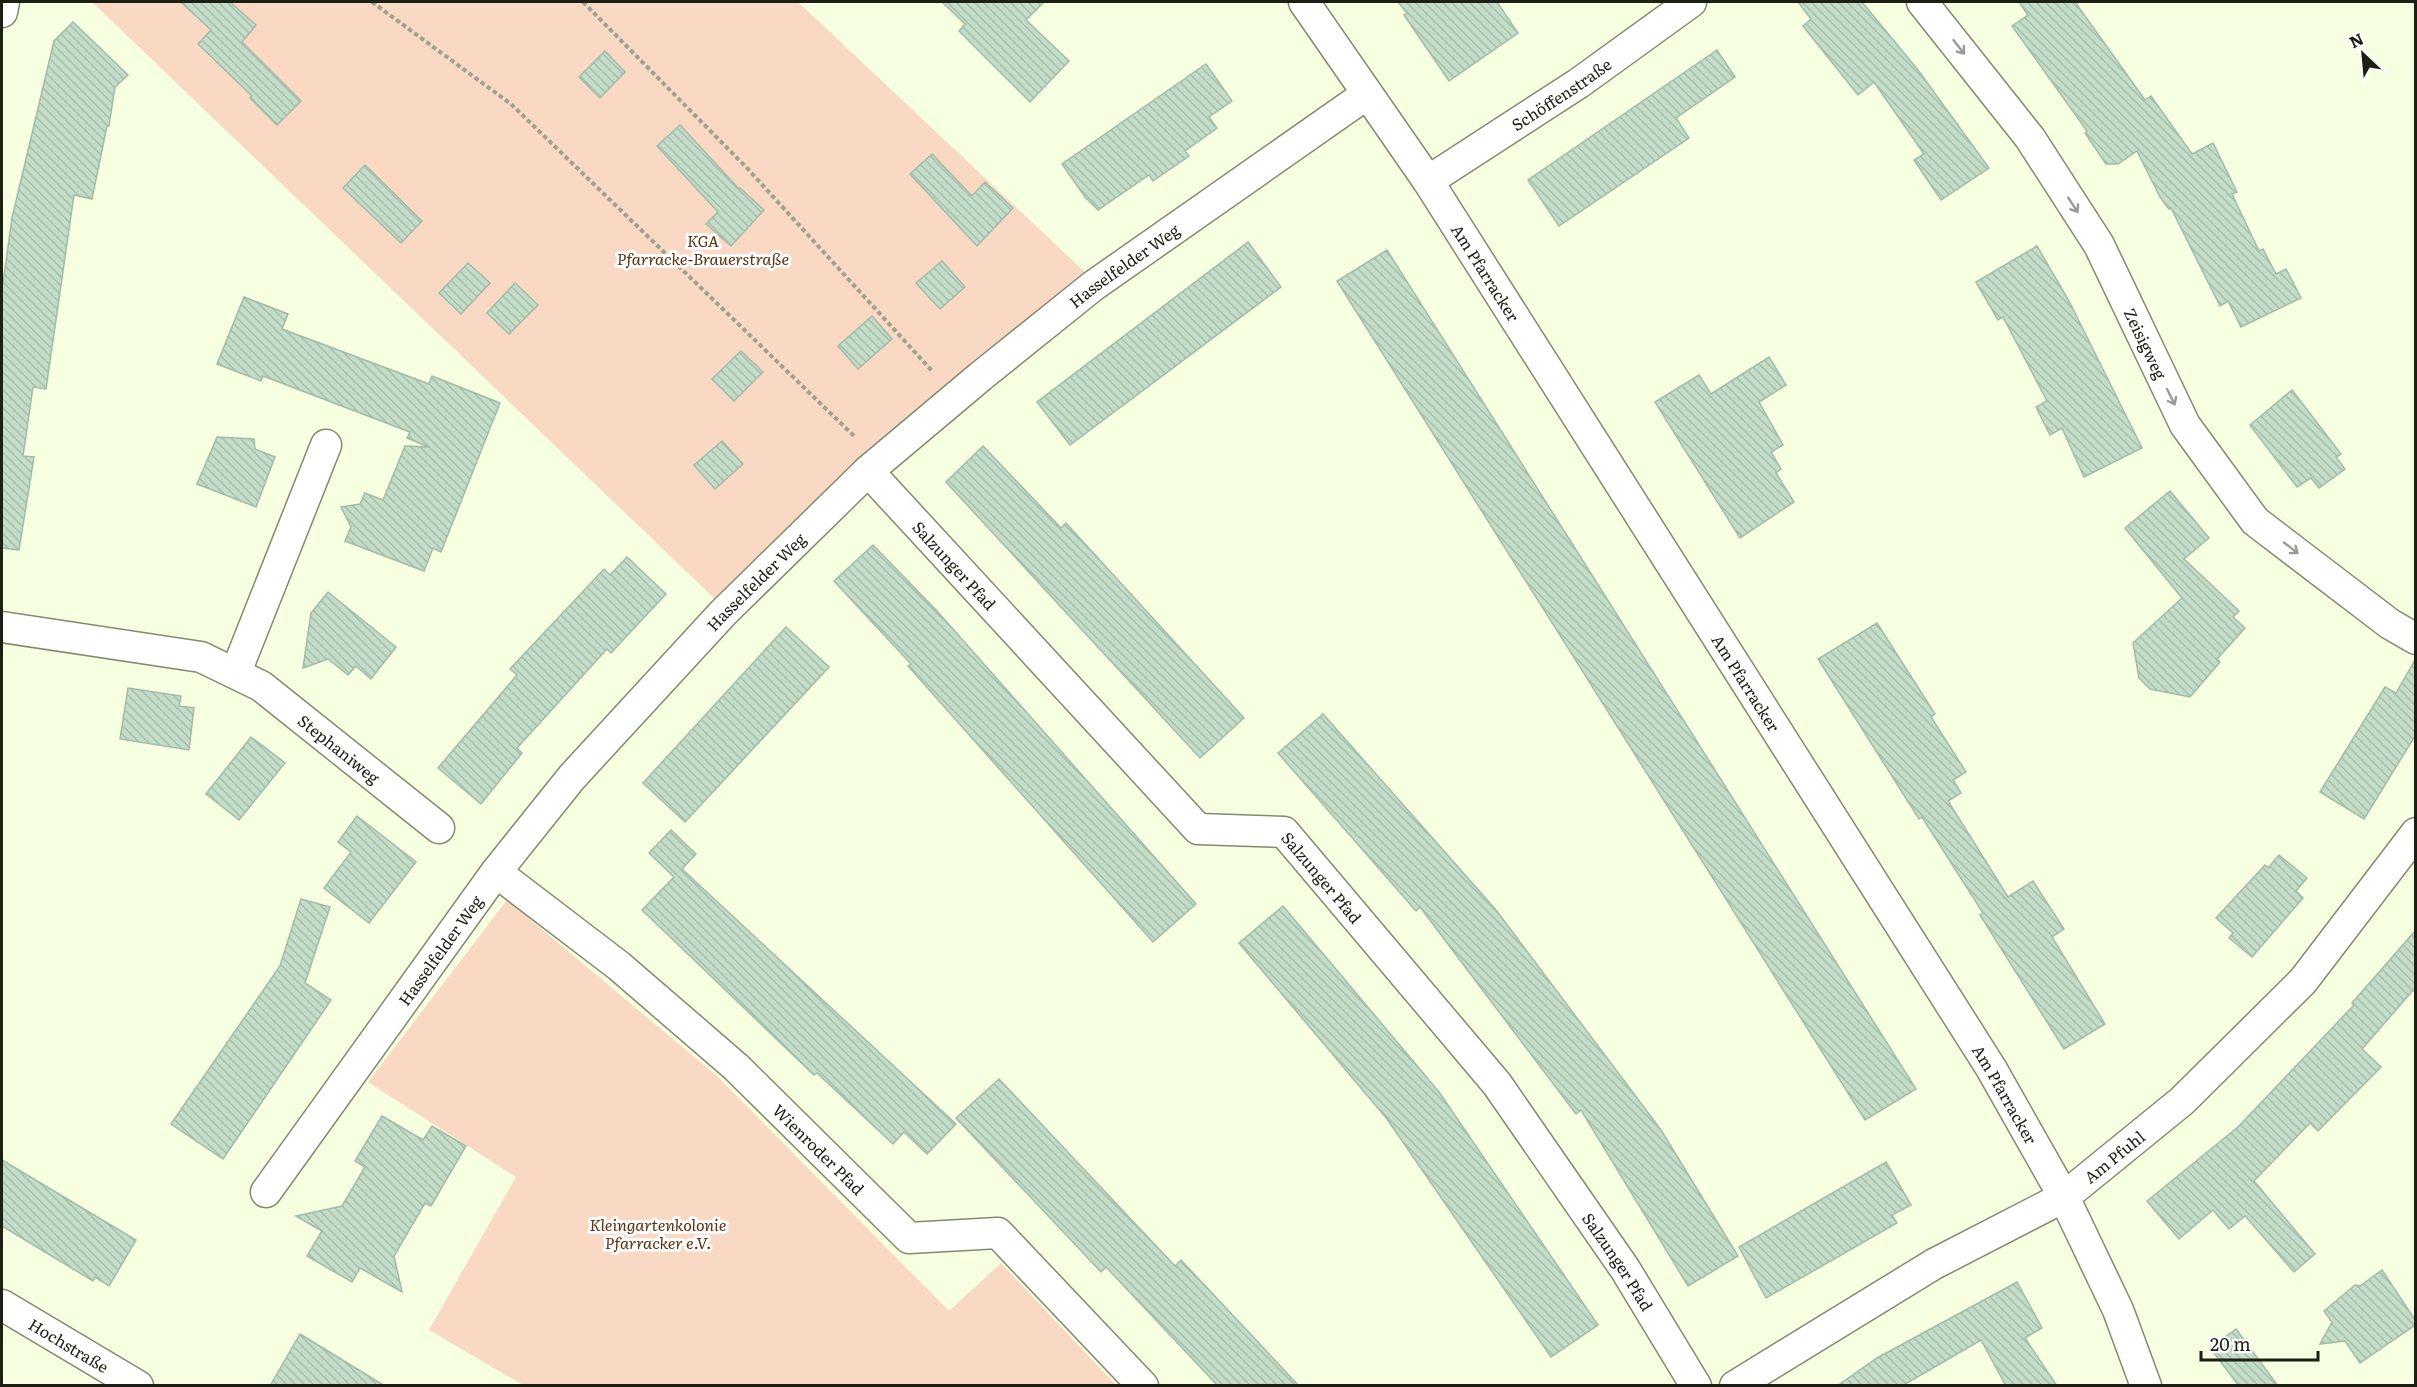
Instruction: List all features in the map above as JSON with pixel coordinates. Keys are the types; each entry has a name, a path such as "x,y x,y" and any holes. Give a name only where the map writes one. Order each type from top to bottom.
{"street":[{"path":"2,12 4,2"},
{"name":"Am Pfarracker","path":"1304,2 1428,181 1991,1068 2064,1197 2118,1310 2146,1386"},
{"name":"Schöffenstraße","path":"1428,181 1579,83 1691,2"},
{"name":"Zeisigweg","path":"1922,2 2030,138 2099,245 2185,424 2255,521 2390,624 2415,639"},
{"name":"Hasselfelder Weg","path":"266,1192 496,872 572,777 715,621 874,466 955,397 1093,286 1367,94"},
{"path":"236,672 326,445"},
{"name":"Salzunger Pfad","path":"874,466 1198,829 1284,832 1497,1084 1625,1269 1696,1386"},
{"name":"Stephaniweg","path":"2,627 201,657 236,672 261,686 440,828"},
{"name":"Am Pfuhl","path":"1735,1386 1934,1264 2064,1197 2182,1101 2303,981 2415,833"},
{"name":"Wienroder Pfad","path":"496,872 619,966 736,1067 909,1238 998,1233 1143,1386"},
{"name":"Hochstraße","path":"2,1305 138,1386"}],"path":[{"path":"372,2 511,104 874,466"},
{"path":"583,2 746,167 955,397"}],"green space":[{"name":"KGA Pfarracke-Brauerstraße","path":"92,2 798,2 1088,275 871,452 715,599"},
{"name":"Kleingartenkolonie Pfarracker e.V.","path":"507,900 717,1076 949,1311 1001,1263 1116,1385 523,1385 429,1330 516,1177 368,1082"}],"building":[{"path":"181,2 230,2 256,25 242,42 301,101 277,125 250,98 252,96 198,44 211,30"},
{"path":"942,2 1044,2 1026,20 1069,61 1030,102 959,31 965,24"},
{"path":"1398,2 1497,2 1518,33 1449,81 1404,15 1407,13"},
{"path":"1798,2 1862,2 1918,70 1989,168 1941,200 1914,160 1924,154 1874,82 1858,95 1803,26 1811,19"},
{"path":"2019,2 2075,2 2145,100 2151,96 2192,154 2213,143 2237,192 2232,194 2259,251 2263,249 2276,274 2286,269 2301,298 2241,327 2228,301 2220,306 2171,208 2169,209 2160,197 2137,151 2118,164 2106,164 2085,133 2087,131 2012,26 2028,15"},
{"path":"73,22 128,75 115,87 109,126 107,126 92,199 74,195 46,389 33,387 23,456 34,457 19,550 2,548 2,290 12,218 54,41"},
{"path":"1717,50 1735,77 1676,118 1689,138 1559,226 1528,180"},
{"path":"605,51 625,72 600,98 579,77"},
{"path":"1206,64 1232,101 1209,117 1217,128 1185,151 1189,156 1153,181 1149,175 1098,210 1085,197 1062,164"},
{"path":"680,125 739,189 764,210 731,246 706,224 718,212 657,146"},
{"path":"932,154 972,196 985,182 1013,208 977,246 910,174"},
{"path":"365,165 422,221 401,243 343,188"},
{"path":"1248,242 1281,287 1070,445 1037,402"},
{"path":"2037,246 2069,301 2142,448 2084,477 2062,428 2050,435 2036,407 2047,401 2003,317 1998,320 1976,282"},
{"path":"1387,250 1916,1089 1865,1120 1337,281"},
{"path":"942,261 965,287 940,309 916,283"},
{"path":"468,263 490,283 461,314 439,293"},
{"path":"515,283 538,305 509,334 487,313"},
{"path":"244,297 288,314 282,329 429,384 432,376 500,403 441,552 433,548 424,571 345,541 351,527 341,507 360,504 365,493 383,500 405,446 429,447 407,438 410,432 263,376 261,381 217,364"},
{"path":"872,316 892,339 858,369 838,346"},
{"path":"741,351 763,372 734,401 712,379"},
{"path":"1769,357 1786,385 1759,402 1783,445 1771,452 1781,469 1776,473 1794,502 1740,538 1655,402 1699,375 1711,394"},
{"path":"2292,390 2341,454 2336,457 2345,469 2319,488 2311,478 2297,487 2250,425"},
{"path":"217,437 254,439 255,449 275,457 256,507 197,484"},
{"path":"722,441 743,464 715,489 694,465"},
{"path":"983,446 1061,528 1066,523 1244,718 1200,758 946,482"},
{"path":"2170,491 2209,538 2184,559 2239,611 2233,617 2245,628 2217,659 2220,662 2190,697 2150,689 2139,678 2133,643 2182,598 2125,528"},
{"path":"873,545 937,611 1196,904 1153,942 908,666 911,664 834,581"},
{"path":"627,557 666,594 611,653 607,649 517,748 522,753 481,804 438,768 517,675 510,669 604,569 610,575"},
{"path":"328,592 396,647 371,679 356,666 348,675 328,659 303,668 311,613"},
{"path":"1877,623 1935,714 1931,717 1966,772 1953,780 1961,793 1948,801 2008,897 2033,881 2064,929 2052,937 2105,1024 2064,1049 1980,915 1983,913 1922,817 1919,819 1818,659"},
{"path":"786,627 829,667 685,822 643,783"},
{"path":"2415,660 2415,736 2364,819 2320,792 2385,687 2396,693"},
{"path":"128,688 181,696 179,706 194,708 189,750 120,739"},
{"path":"1323,714 1496,910 1661,1130 1738,1256 1688,1286 1581,1110 1576,1114 1420,907 1416,911 1278,753"},
{"path":"251,737 285,763 239,820 206,794"},
{"path":"357,816 416,862 369,923 324,888 351,852 338,842"},
{"path":"671,830 696,854 682,869 956,1124 927,1154 904,1132 893,1144 817,1073 814,1075 642,910 674,877 649,853"},
{"path":"2279,855 2307,878 2296,891 2303,898 2252,957 2229,938 2233,933 2216,918 2265,865 2268,868"},
{"path":"301,899 330,907 305,983 331,1000 223,1159 171,1124 280,966"},
{"path":"1283,906 1439,1092 1598,1325 1551,1357 1387,1119 1239,943"},
{"path":"2415,931 2415,988 2362,1049 2381,1067 2318,1131 2310,1123 2254,1181 2315,1254 2294,1272 2245,1216 2229,1229 2213,1210 2179,1239 2147,1201 2238,1127 2354,1005 2352,1003"},
{"path":"999,1079 1175,1266 1181,1260 1299,1386 1218,1386 1106,1267 1101,1272 956,1118"},
{"path":"382,1116 423,1140 432,1126 466,1146 431,1206 425,1203 394,1256 402,1292 360,1268 352,1282 307,1256 322,1231 296,1216 342,1206 365,1167 355,1161"},
{"path":"2,1160 136,1240 109,1286 95,1277 93,1281 2,1226"},
{"path":"1886,1162 1911,1205 1892,1215 1897,1223 1766,1298 1739,1247"},
{"path":"2382,1270 2415,1320 2415,1325 2360,1363 2345,1341 2320,1344 2332,1322 2324,1311 2355,1285 2360,1286"},
{"path":"2017,1282 2042,1328 2025,1338 2057,1386 2006,1386 1981,1340 1902,1386 1837,1386 1877,1358"},
{"path":"2236,1329 2278,1386 2239,1386 2210,1348"},
{"path":"300,1334 385,1386 270,1386"}]}
